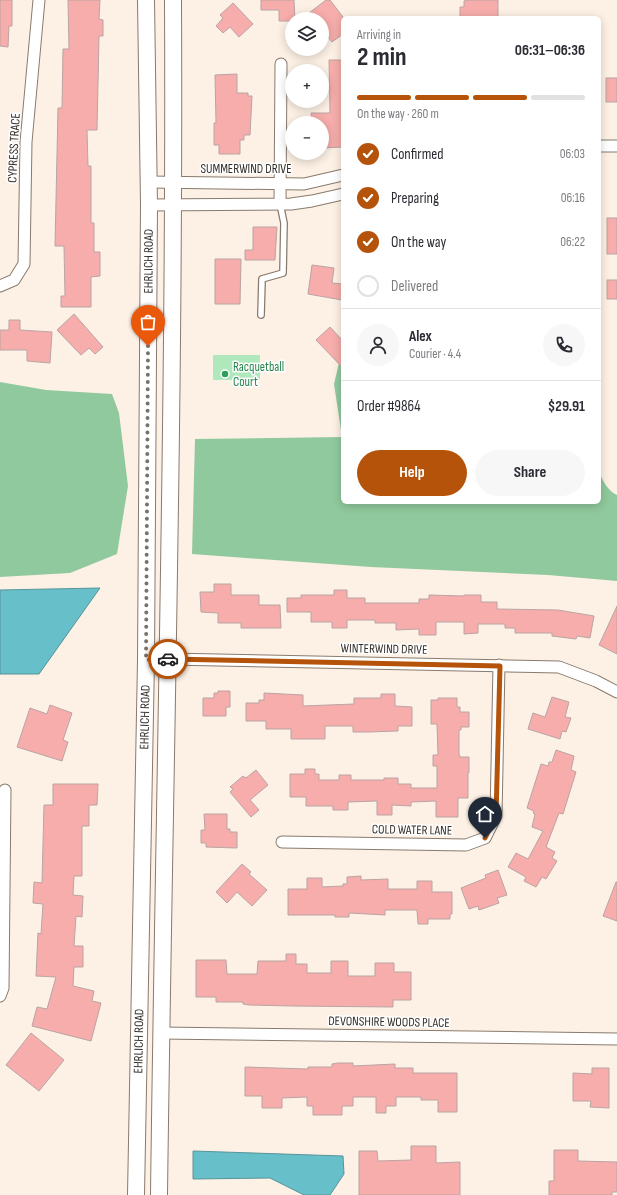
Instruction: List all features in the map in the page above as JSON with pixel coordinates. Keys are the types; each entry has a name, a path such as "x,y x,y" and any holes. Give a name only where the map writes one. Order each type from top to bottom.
{"main road":[{"name":"EHRLICH ROAD","path":"136,1195 146,660 149,182 146,0"},
{"name":"EHRLICH ROAD","path":"159,1195 174,205 173,0"},
{"path":"137,1124 145,1137 150,1163 150,1195"}],"street":[{"name":"CYPRESS TRACE","path":"0,286 14,280 24,264 26,142 39,18 39,0"},
{"path":"280,204 281,64"},
{"path":"601,146 617,146"},
{"name":"SUMMERWIND DRIVE","path":"149,182 304,184 341,175"},
{"path":"149,205 280,204 312,201 341,194"},
{"name":"WINTERWIND DRIVE","path":"146,660 168,659 559,667 596,680 617,692"},
{"name":"COLD WATER LANE","path":"282,842 466,845 485,838 496,816 500,666"},
{"path":"0,996 3,988 5,790"},
{"name":"DEVONSHIRE WOODS PLACE","path":"161,1033 617,1039"}],"lane":[{"path":"261,315 262,279 283,273 284,223 280,204"}],"green space":[{"path":"213,355 260,355 260,380 213,380"},
{"path":"339,363 341,364 341,430 334,384"},
{"path":"0,382 46,390 112,394 119,413 128,486 117,554 70,573 0,577"},
{"path":"341,437 341,504 601,504 601,477 611,491 617,495 617,581 548,575 371,567 192,554 195,439"}],"water":[{"path":"100,588 39,674 0,674 0,590"},
{"path":"193,1151 343,1156 344,1174 330,1195 304,1195 270,1178 193,1179"}],"building":[{"path":"0,0 12,0 12,26 9,26 8,47 0,46"},
{"path":"68,0 100,0 99,19 103,20 103,36 99,36 97,130 87,130 88,166 91,166 91,223 94,223 94,252 100,252 100,276 91,277 91,307 61,307 61,296 65,296 64,246 55,246 58,108 62,108 63,49 69,49"},
{"path":"261,0 294,0 295,12 285,12 285,21 279,21 279,10 261,10"},
{"path":"326,0 330,0 342,16 341,16 341,35 332,42 329,38 329,12 310,12"},
{"path":"498,0 498,16 460,16 460,7 464,7 464,1"},
{"path":"233,3 253,24 239,37 230,27 223,33 216,26 223,18 220,15"},
{"path":"329,60 341,60 341,147 329,148 329,116 311,116 311,113 330,113"},
{"path":"237,74 237,93 248,93 248,96 252,96 250,135 244,135 244,140 240,140 240,154 219,154 219,145 214,145 214,123 216,123 215,75"},
{"path":"606,78 617,78 617,102 606,102"},
{"path":"607,218 617,218 617,254 607,254"},
{"path":"253,227 277,227 275,260 245,260 245,250 253,250"},
{"path":"215,259 241,259 240,304 215,304"},
{"path":"312,265 334,268 332,283 341,284 341,300 308,294"},
{"path":"607,280 617,280 617,299 607,299"},
{"path":"74,314 103,347 95,354 89,348 81,355 57,330"},
{"path":"9,320 20,320 20,330 52,332 50,363 27,361 27,350 0,350 0,330 9,330"},
{"path":"330,327 341,339 341,366 316,340"},
{"path":"214,584 231,584 231,595 259,595 259,605 280,605 281,628 241,628 241,623 218,623 218,613 201,612 200,592 214,592"},
{"path":"334,590 347,590 347,598 365,598 365,603 419,603 419,599 429,599 429,595 481,595 481,602 497,602 497,609 558,610 594,616 590,638 577,636 576,639 552,636 552,633 515,633 515,628 505,628 505,624 478,624 478,633 464,634 464,622 436,622 436,635 419,635 419,629 396,630 396,623 375,623 375,620 347,620 347,628 332,628 332,622 311,622 311,612 287,612 287,598 301,598 301,595 334,595"},
{"path":"617,606 617,654 599,645"},
{"path":"218,691 230,691 230,707 226,707 226,716 203,716 203,698 214,698 214,693 218,693"},
{"path":"264,693 303,695 303,706 354,704 354,698 381,698 381,694 395,694 395,706 412,707 412,726 398,726 398,731 353,732 353,726 325,726 325,739 291,739 291,729 266,729 266,721 246,721 246,703 259,703 259,700 264,700"},
{"path":"552,697 569,702 565,717 571,718 566,732 562,731 560,739 528,729 533,713 545,717"},
{"path":"438,698 457,698 457,707 460,707 460,712 469,712 469,727 461,727 461,730 459,730 459,754 460,757 469,757 469,773 468,798 458,798 458,817 436,817 436,801 411,802 411,806 392,805 392,815 377,815 377,801 348,802 348,810 333,810 333,806 306,806 306,797 290,797 290,774 305,774 305,769 315,769 315,774 319,774 319,780 339,780 339,775 351,775 351,780 384,780 384,778 398,778 398,784 411,784 411,788 437,788 437,766 433,766 433,755 438,755 437,724 431,724 431,700 438,700"},
{"path":"50,705 72,713 63,740 68,742 62,761 17,747 30,708 47,714"},
{"path":"556,750 574,756 571,770 576,772 563,814 559,813 546,847 555,852 552,858 557,861 546,879 542,877 536,887 524,881 526,877 508,867 516,853 528,859 543,831 532,827 535,814 533,813 534,811 527,808 541,764 548,766 549,762 552,762"},
{"path":"256,770 268,785 250,800 259,810 251,817 230,792 233,789 230,787 243,776 246,778"},
{"path":"53,784 98,784 97,805 89,805 89,826 82,826 82,876 74,876 73,895 83,896 82,917 76,916 74,946 83,946 83,967 74,967 73,986 94,991 92,1001 101,1003 91,1041 32,1026 37,1007 47,1009 56,977 36,976 38,933 41,934 43,904 33,903 34,882 42,883 44,805 53,805"},
{"path":"204,814 227,814 227,829 230,829 230,832 237,832 237,848 206,847 206,843 201,843 201,830 205,830"},
{"path":"242,864 251,872 249,874 267,890 252,906 237,892 227,903 216,892"},
{"path":"498,870 507,895 497,898 499,903 479,910 478,906 469,909 461,888 486,878 485,875"},
{"path":"361,876 361,880 388,879 388,889 417,889 417,881 432,881 432,892 452,892 452,914 450,914 450,919 428,919 428,924 418,924 417,910 385,910 385,915 349,913 349,917 335,917 335,915 288,915 288,889 307,889 307,878 322,878 322,887 343,886 343,884 347,884 347,877"},
{"path":"617,882 617,921 603,916"},
{"path":"286,954 296,954 296,964 307,964 307,973 331,973 331,961 348,961 348,976 375,976 375,963 394,963 394,972 411,972 411,1000 393,1000 393,1007 292,1006 249,1005 243,1004 243,1002 216,1002 216,997 196,997 196,960 226,960 227,974 257,974 258,961 286,961"},
{"path":"31,1033 64,1060 39,1091 6,1065"},
{"path":"353,1063 353,1066 395,1064 395,1068 413,1068 413,1073 457,1073 457,1112 438,1112 438,1100 421,1100 421,1097 396,1097 396,1106 386,1106 386,1113 376,1113 376,1097 353,1097 353,1106 342,1106 342,1115 313,1115 313,1106 307,1106 307,1097 282,1098 282,1108 262,1108 262,1096 245,1096 245,1067 308,1069 308,1067 332,1067 332,1064"},
{"path":"592,1068 609,1068 609,1108 590,1107 591,1101 573,1101 573,1073 592,1074"},
{"path":"411,1146 436,1146 436,1163 460,1162 460,1195 359,1195 359,1151 377,1151 378,1161 411,1160"},
{"path":"554,1150 578,1150 578,1161 617,1162 617,1192 612,1192 612,1195 549,1195 549,1181 554,1181"}],"way so far":[{"path":"148,346 146,660 168,659"}],"place":[{"name":"Racquetball Court","path":"225,374"}],"route":[{"path":"168,659 500,666 496,816 485,838"}]}
